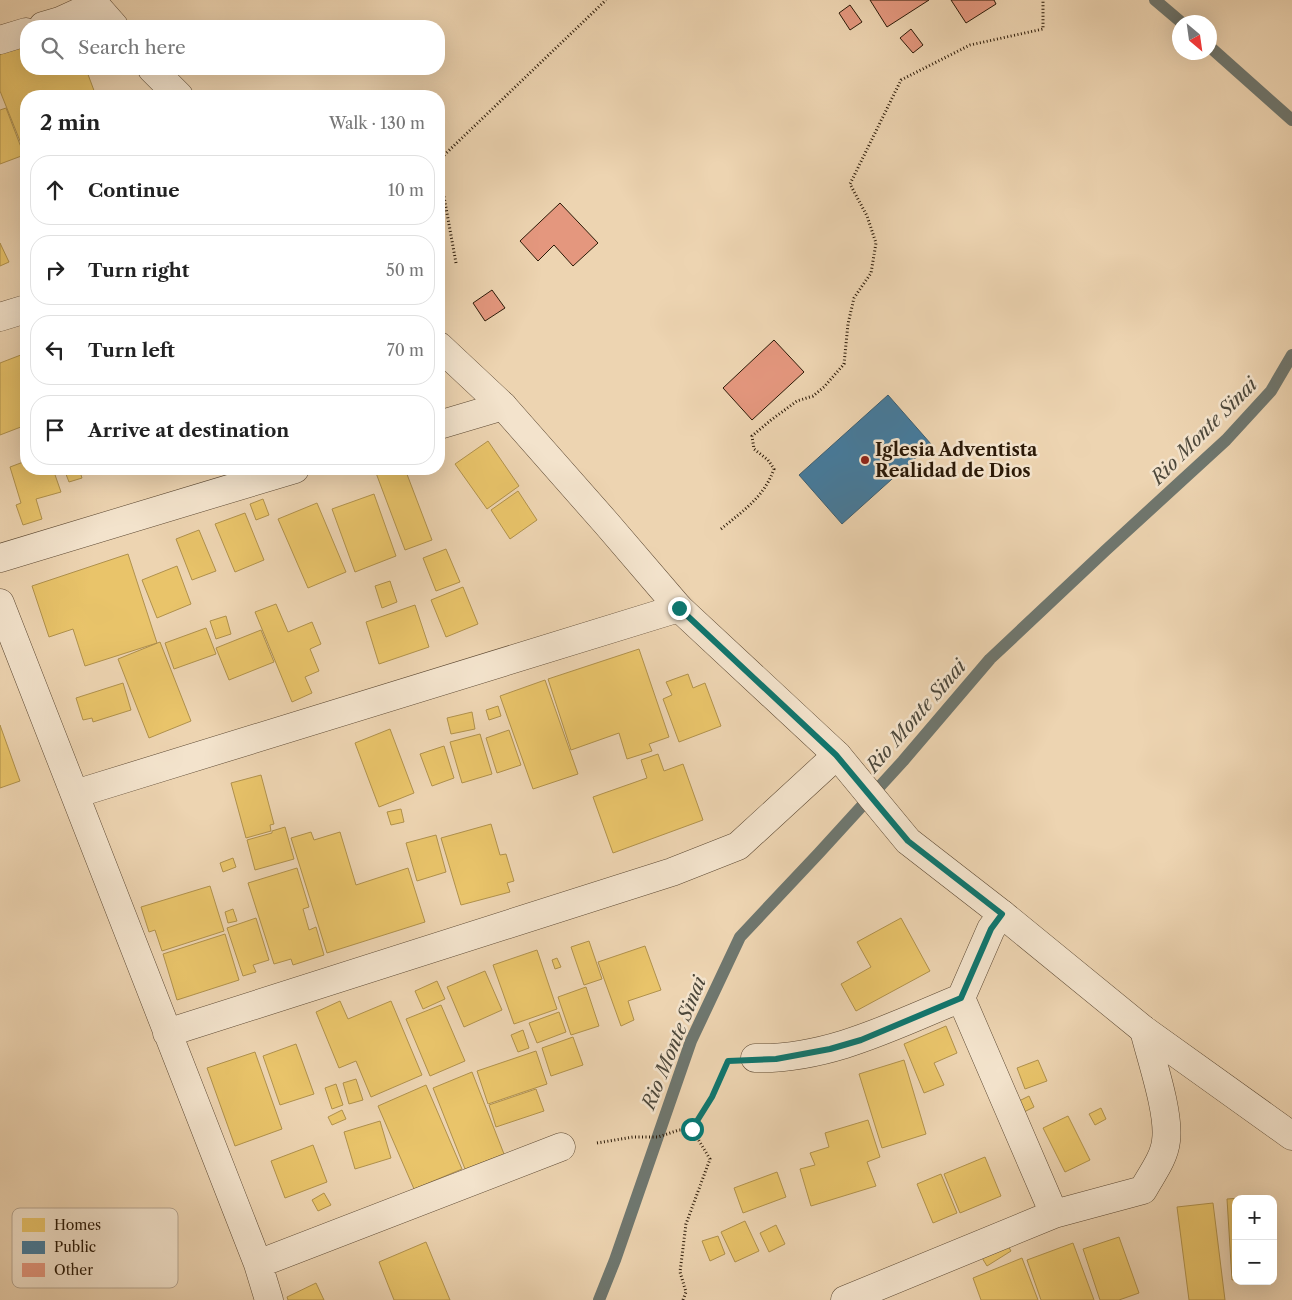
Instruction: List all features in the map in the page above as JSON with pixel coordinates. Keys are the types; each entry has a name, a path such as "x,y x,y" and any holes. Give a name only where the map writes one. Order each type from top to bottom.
{"street":[{"path":"62,20 93,2 109,20"},
{"path":"0,40 20,34"},
{"path":"158,75 173,90"},
{"path":"0,317 20,311"},
{"path":"445,352 503,406 608,524 679,608 845,766 908,841 1002,914 1144,1030 1292,1136"},
{"path":"445,423 503,406"},
{"path":"0,558 275,475"},
{"path":"0,603 258,1264 269,1300"},
{"path":"74,794 679,608"},
{"path":"168,1033 672,872 738,846 845,766"},
{"path":"755,1058 776,1059 830,1049 861,1040 961,998 991,929 1002,914"},
{"path":"961,998 1054,1214"},
{"path":"845,1300 1054,1214 1143,1190 1159,1163 1166,1142 1166,1116 1144,1030"},
{"path":"258,1264 562,1148"}],"path":[{"path":"445,154 606,0"},
{"path":"722,529 757,498 769,483 774,469 768,460 754,449 752,436 797,401 812,396 824,387 844,364 848,324 854,298 871,273 876,243 867,216 850,184 901,80 970,45 1043,29 1043,0"},
{"path":"445,202 456,263"},
{"path":"692,1129 712,1097 728,1061 755,1058"},
{"path":"562,1148 633,1137 658,1137 679,1130 692,1129"},
{"path":"683,1300 686,1292 680,1272 686,1224 710,1159 692,1129"}],"building: Homes":[{"path":"20,43 20,75 88,75 94,90 20,90 20,141 0,91 0,51"},
{"path":"6,108 20,145 20,156 0,164 0,110"},
{"path":"0,243 9,262 0,266"},
{"path":"20,355 20,427 0,435 0,363"},
{"path":"488,441 519,486 487,509 455,464"},
{"path":"20,463 20,475 55,475 61,492 36,499 42,519 23,525 16,505 21,503 10,467"},
{"path":"66,475 81,475 82,478 69,482"},
{"path":"377,475 407,475 432,540 405,550"},
{"path":"518,491 537,520 510,539 491,510"},
{"path":"374,494 396,556 355,572 332,509"},
{"path":"263,499 269,515 256,520 250,504"},
{"path":"317,503 346,572 308,588 278,519"},
{"path":"245,513 264,560 235,572 215,524"},
{"path":"199,530 216,571 192,580 176,539"},
{"path":"446,549 460,582 436,591 423,558"},
{"path":"128,554 157,643 85,666 73,629 49,637 32,586"},
{"path":"177,566 191,604 157,618 142,580"},
{"path":"390,581 397,602 382,608 375,586"},
{"path":"463,587 478,624 446,637 431,600"},
{"path":"276,604 288,632 312,622 321,644 310,649 319,671 305,677 312,693 292,702 255,612"},
{"path":"415,605 429,647 379,664 366,622"},
{"path":"226,616 231,634 216,639 210,621"},
{"path":"206,628 216,654 174,669 165,643"},
{"path":"261,630 274,662 229,680 216,648"},
{"path":"160,642 191,721 149,738 118,659"},
{"path":"639,649 669,737 649,744 652,751 627,759 619,733 571,750 548,679"},
{"path":"688,674 693,688 705,683 721,726 679,742 663,699 672,695 666,682"},
{"path":"545,680 578,774 533,789 500,696"},
{"path":"123,683 131,710 93,722 92,718 83,720 76,698"},
{"path":"498,706 501,716 489,720 486,710"},
{"path":"472,712 475,729 451,734 447,718"},
{"path":"0,725 20,781 0,788"},
{"path":"390,729 414,793 379,807 355,743"},
{"path":"509,730 521,765 497,773 486,738"},
{"path":"480,734 492,774 462,783 450,742"},
{"path":"444,746 454,778 432,786 420,754"},
{"path":"658,754 664,771 683,764 703,820 613,853 593,797 647,778 641,760"},
{"path":"261,775 274,824 270,825 271,831 246,838 231,783"},
{"path":"401,809 404,822 391,825 387,812"},
{"path":"491,824 500,855 506,854 514,881 507,883 510,892 461,905 441,838"},
{"path":"285,827 294,859 255,870 247,840"},
{"path":"311,832 314,840 340,832 356,885 408,868 425,922 327,953 291,838"},
{"path":"436,835 446,872 417,881 406,843"},
{"path":"233,858 236,867 223,872 220,863"},
{"path":"297,868 309,907 303,909 309,930 316,927 324,955 293,965 291,959 274,964 248,883"},
{"path":"210,886 224,931 162,951 155,930 149,932 141,907"},
{"path":"233,909 237,921 228,923 225,912"},
{"path":"256,918 269,960 253,965 256,972 243,976 227,928"},
{"path":"901,918 930,971 856,1011 841,984 871,967 857,942"},
{"path":"225,934 239,980 177,1000 163,954"},
{"path":"589,941 602,979 584,985 571,947"},
{"path":"645,946 661,990 628,1001 634,1020 621,1026 598,962"},
{"path":"537,950 557,1009 514,1024 493,965"},
{"path":"557,958 561,967 555,969 552,960"},
{"path":"485,971 502,1010 464,1027 447,987"},
{"path":"437,981 445,999 423,1009 415,991"},
{"path":"586,987 599,1026 571,1035 558,997"},
{"path":"340,1001 348,1019 391,1001 422,1075 371,1097 356,1061 339,1068 316,1012"},
{"path":"441,1005 465,1061 430,1076 406,1019"},
{"path":"559,1012 566,1032 537,1043 529,1023"},
{"path":"946,1026 957,1053 934,1063 944,1085 924,1093 904,1044"},
{"path":"523,1030 529,1048 518,1052 511,1035"},
{"path":"573,1037 583,1065 551,1076 542,1048"},
{"path":"296,1044 314,1094 280,1105 263,1056"},
{"path":"536,1051 547,1084 488,1104 477,1071"},
{"path":"255,1052 282,1129 235,1146 207,1068"},
{"path":"904,1060 926,1134 882,1148 859,1074"},
{"path":"1038,1060 1047,1081 1025,1089 1017,1068"},
{"path":"472,1072 504,1154 465,1169 433,1088"},
{"path":"356,1079 363,1100 349,1104 343,1083"},
{"path":"336,1084 343,1105 332,1109 325,1088"},
{"path":"426,1085 462,1169 414,1189 378,1106"},
{"path":"536,1089 544,1111 496,1127 489,1105"},
{"path":"1029,1096 1034,1107 1022,1113 1017,1102"},
{"path":"1101,1108 1106,1119 1095,1125 1089,1114"},
{"path":"342,1110 346,1119 332,1125 328,1117"},
{"path":"1068,1116 1090,1160 1065,1172 1043,1128"},
{"path":"868,1120 880,1157 867,1162 876,1186 811,1206 800,1169 815,1165 810,1153 829,1147 825,1133"},
{"path":"380,1121 391,1158 355,1169 344,1132"},
{"path":"313,1145 327,1182 285,1198 271,1161"},
{"path":"985,1157 1001,1196 960,1213 944,1174"},
{"path":"777,1172 786,1197 743,1213 734,1188"},
{"path":"941,1174 957,1213 933,1223 917,1184"},
{"path":"324,1193 331,1205 318,1211 312,1200"},
{"path":"1227,1199 1232,1199 1232,1280"},
{"path":"1213,1203 1225,1300 1189,1300 1177,1207"},
{"path":"745,1221 759,1251 735,1262 721,1232"},
{"path":"776,1225 785,1244 769,1252 760,1233"},
{"path":"718,1236 725,1254 710,1261 702,1241"},
{"path":"1119,1237 1139,1293 1119,1300 1100,1300 1083,1249"},
{"path":"1004,1239 1011,1251 987,1266 979,1253"},
{"path":"426,1242 450,1300 394,1300 379,1262"},
{"path":"1073,1243 1094,1300 1041,1300 1027,1260"},
{"path":"1022,1258 1038,1300 981,1300 973,1278"},
{"path":"316,1283 324,1300 288,1300 287,1297"}],"building: Public":[{"name":"Iglesia Adventista Realidad de Dios","path":"888,395 931,444 842,524 799,475"}],"building: Other":[{"path":"870,0 929,0 887,27"},
{"path":"951,0 994,0 996,4 966,23"},
{"path":"850,5 862,22 850,30 839,13"},
{"path":"911,29 923,45 913,53 900,38"},
{"path":"560,203 598,243 573,266 554,245 538,261 520,241"},
{"path":"492,290 505,308 485,321 473,303"},
{"path":"774,340 804,372 752,420 723,388"}],"waterway":[{"name":"Rio Monte Sinai","path":"1155,0 1173,15"},
{"name":"Rio Monte Sinai","path":"1217,53 1292,120"},
{"name":"Rio Monte Sinai","path":"599,1300 615,1260 691,1041 740,937 903,761 990,659 1226,440 1271,391 1292,355"}],"place":[{"name":"Iglesia Adventista Realidad de Dios","path":"865,460"}],"route":[{"path":"679,608 836,755 908,841 1002,914 991,929 961,998 861,1040 830,1049 776,1059 755,1058 728,1061 712,1097 692,1129"}]}
